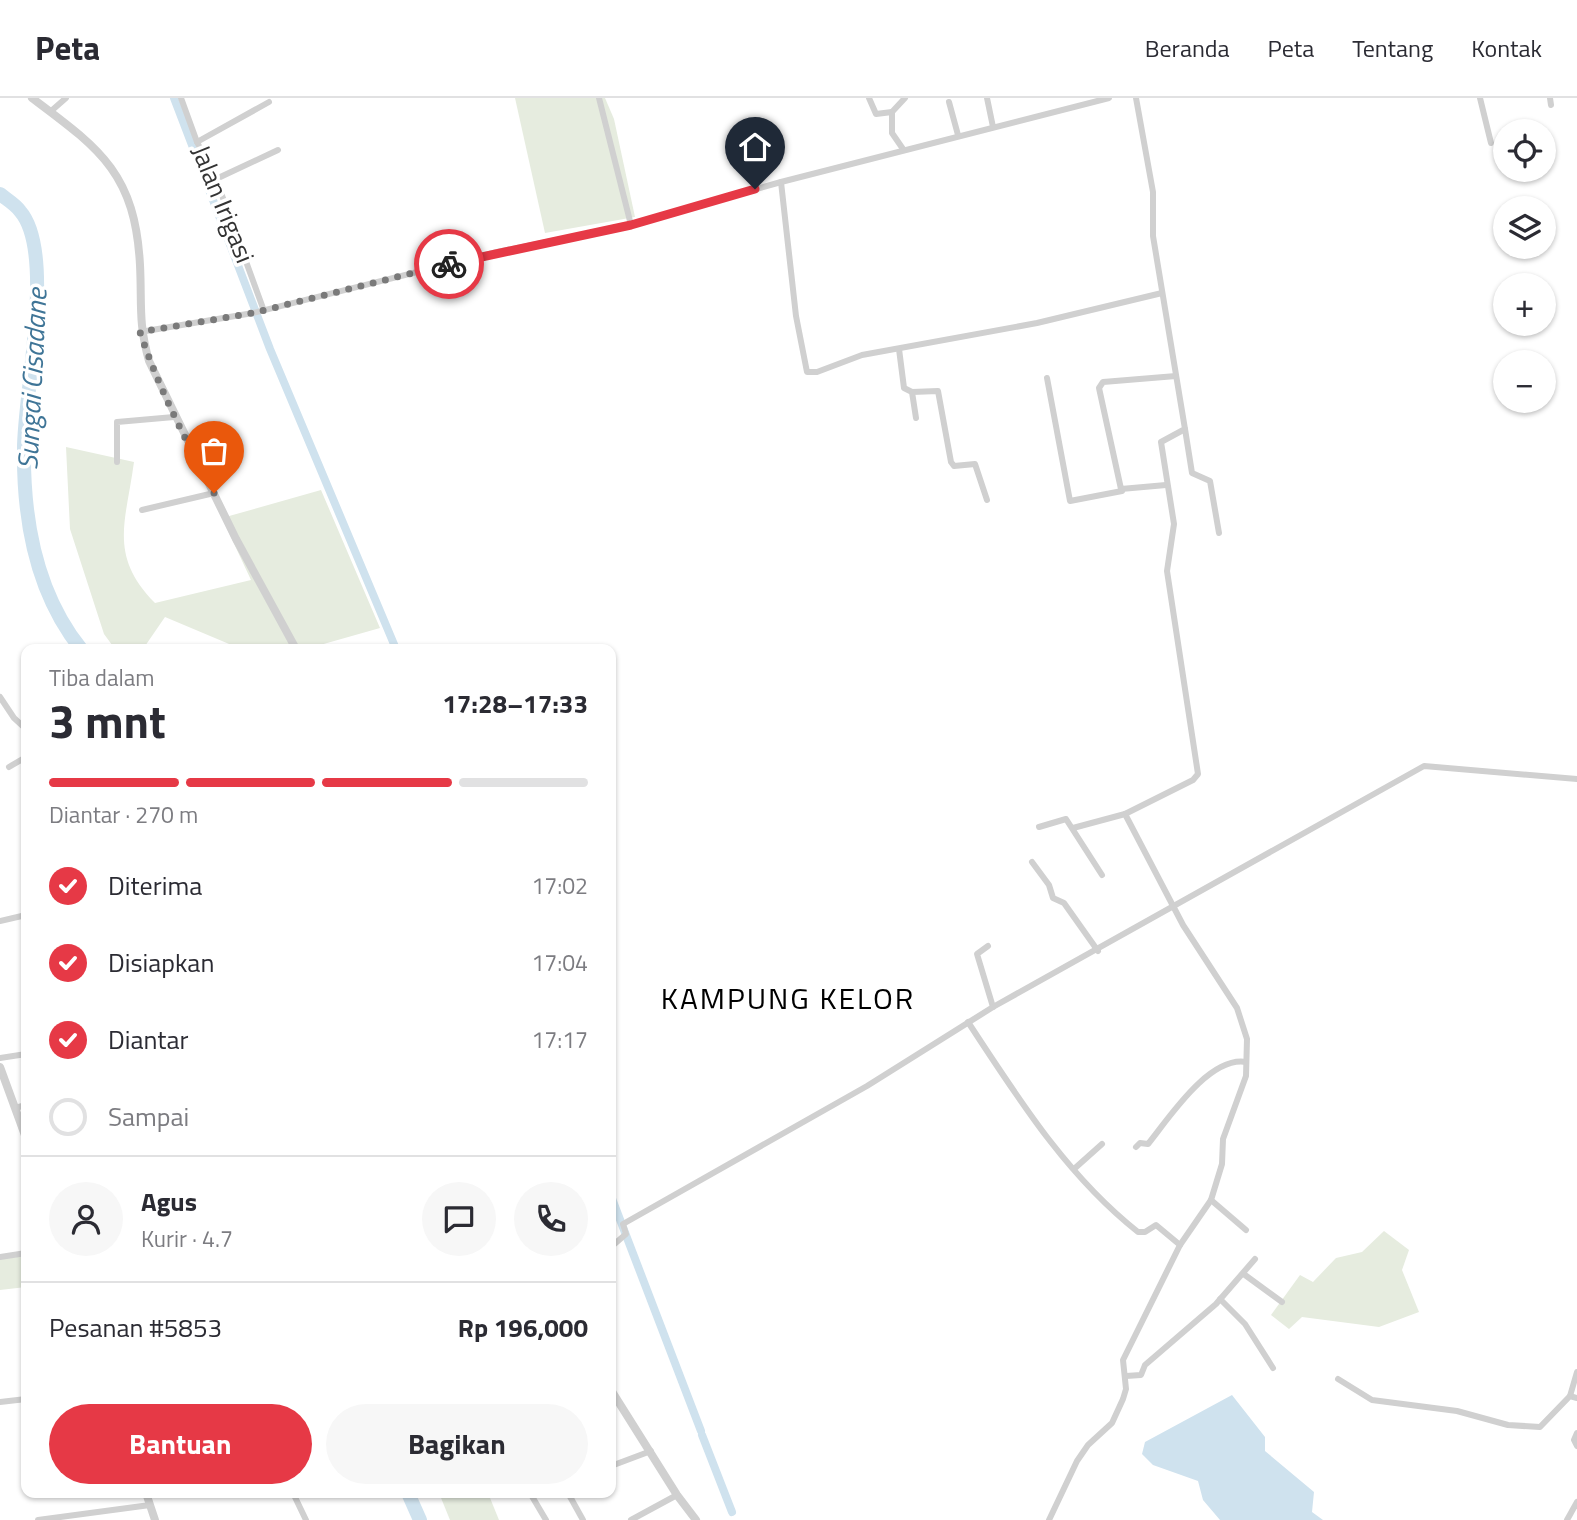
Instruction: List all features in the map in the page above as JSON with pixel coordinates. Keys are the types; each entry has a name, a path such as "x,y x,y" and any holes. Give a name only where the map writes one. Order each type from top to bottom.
{"street":[{"path":"32,98 101,153 113,167 125,191 137,237 140,332 149,361 174,417 293,644"},
{"path":"50,112 66,98"},
{"name":"Jalan Irigasi","path":"181,98 197,142 216,179 263,311"},
{"path":"599,98 631,225"},
{"path":"869,98 876,114 892,112 905,98"},
{"path":"987,98 993,127"},
{"path":"140,332 263,311 497,252 631,225 903,149 1109,98"},
{"path":"1136,98 1153,192 1153,236 1192,473 1210,481 1219,533"},
{"path":"1480,98 1490,142"},
{"path":"197,142 269,102"},
{"path":"949,102 958,135"},
{"path":"892,112 892,133 903,149"},
{"path":"216,179 278,150"},
{"path":"780,182 805,370 817,372 854,358 1037,323 1163,293"},
{"path":"899,349 904,388 912,392 937,391 951,463 954,466 976,466 987,500"},
{"path":"1122,491 1100,384 1176,376"},
{"path":"1047,378 1070,501 1166,485"},
{"path":"912,392 916,418"},
{"path":"117,462 117,422 174,417"},
{"path":"1073,828 1125,814 1198,777 1188,689 1167,571 1174,524 1161,442 1185,429"},
{"path":"142,510 156,509 214,493"},
{"path":"0,697 21,725"},
{"path":"9,767 21,760"},
{"path":"616,1243 626,1234 623,1224 867,1086 993,1007 1098,951 1424,766 1577,779"},
{"path":"1049,1520 1077,1461 1088,1445 1112,1423 1123,1399 1126,1376 1122,1368 1126,1352 1180,1245 1211,1200 1222,1164 1223,1139 1246,1076 1247,1038 1237,1008 1196,947 1125,814"},
{"path":"1038,827 1065,819 1102,875"},
{"path":"1032,863 1049,885 1053,898 1063,903 1098,951"},
{"path":"0,921 21,916"},
{"path":"988,946 977,954 993,1007"},
{"path":"968,1022 1037,1127 1100,1202 1138,1232 1145,1232 1153,1224 1180,1245"},
{"path":"0,1058 21,1055"},
{"path":"1136,1147 1140,1143 1148,1143 1188,1094 1205,1078 1231,1060 1246,1062"},
{"path":"0,1067 21,1124"},
{"path":"15,1108 21,1106"},
{"path":"1074,1169 1102,1144"},
{"path":"1211,1200 1246,1230"},
{"path":"0,1256 21,1254"},
{"path":"1126,1376 1141,1375 1153,1358 1245,1275 1255,1259"},
{"path":"1245,1275 1282,1302"},
{"path":"1220,1299 1245,1324 1273,1368"},
{"path":"1338,1379 1372,1400 1457,1411 1508,1425 1540,1427 1574,1397 1577,1372"},
{"path":"0,1402 21,1400"},
{"path":"616,1400 696,1520"},
{"path":"1577,1433 1574,1440 1577,1446"},
{"path":"616,1464 650,1451"},
{"path":"631,1520 644,1516 677,1495"},
{"path":"148,1498 155,1520"},
{"path":"295,1498 306,1520"},
{"path":"533,1498 546,1520"},
{"path":"571,1498 583,1520"},
{"path":"1567,1520 1577,1502"},
{"path":"38,1520 150,1505"}],"shaded area":[{"path":"515,98 605,98 614,119 635,217 545,233"},
{"path":"66,447 134,462 125,520 126,553 140,586 155,603 251,580 222,518 321,490 380,628 324,644 229,644 165,617 146,644 111,644 104,634 70,529"},
{"path":"1384,1231 1409,1250 1402,1270 1419,1312 1379,1327 1302,1317 1289,1329 1271,1315 1300,1275 1313,1282 1336,1258 1362,1252"},
{"path":"21,1253 21,1288 0,1290 0,1255"},
{"path":"441,1498 490,1498 499,1520 450,1520"}],"water":[{"path":"1232,1395 1265,1437 1265,1451 1314,1492 1312,1512 1323,1520 1220,1520 1203,1500 1198,1481 1153,1465 1142,1454 1145,1442"}],"waterway":[{"path":"174,98 270,349 394,644"},
{"name":"Sungai Cisadane","path":"0,194 20,211 31,231 36,258 36,324 24,448 30,528 35,554 53,604 78,644"},
{"path":"616,1209 701,1431"},
{"path":"702,1435 732,1512"},
{"name":"Sungai Cisadane","path":"410,1498 420,1520"}],"way so far":[{"path":"214,493 174,417 149,361 140,332 253,313 449,264"}],"district":[{"name":"KAMPUNG KELOR","path":"788,999"}],"route":[{"path":"449,264 631,225 755,189"}]}
